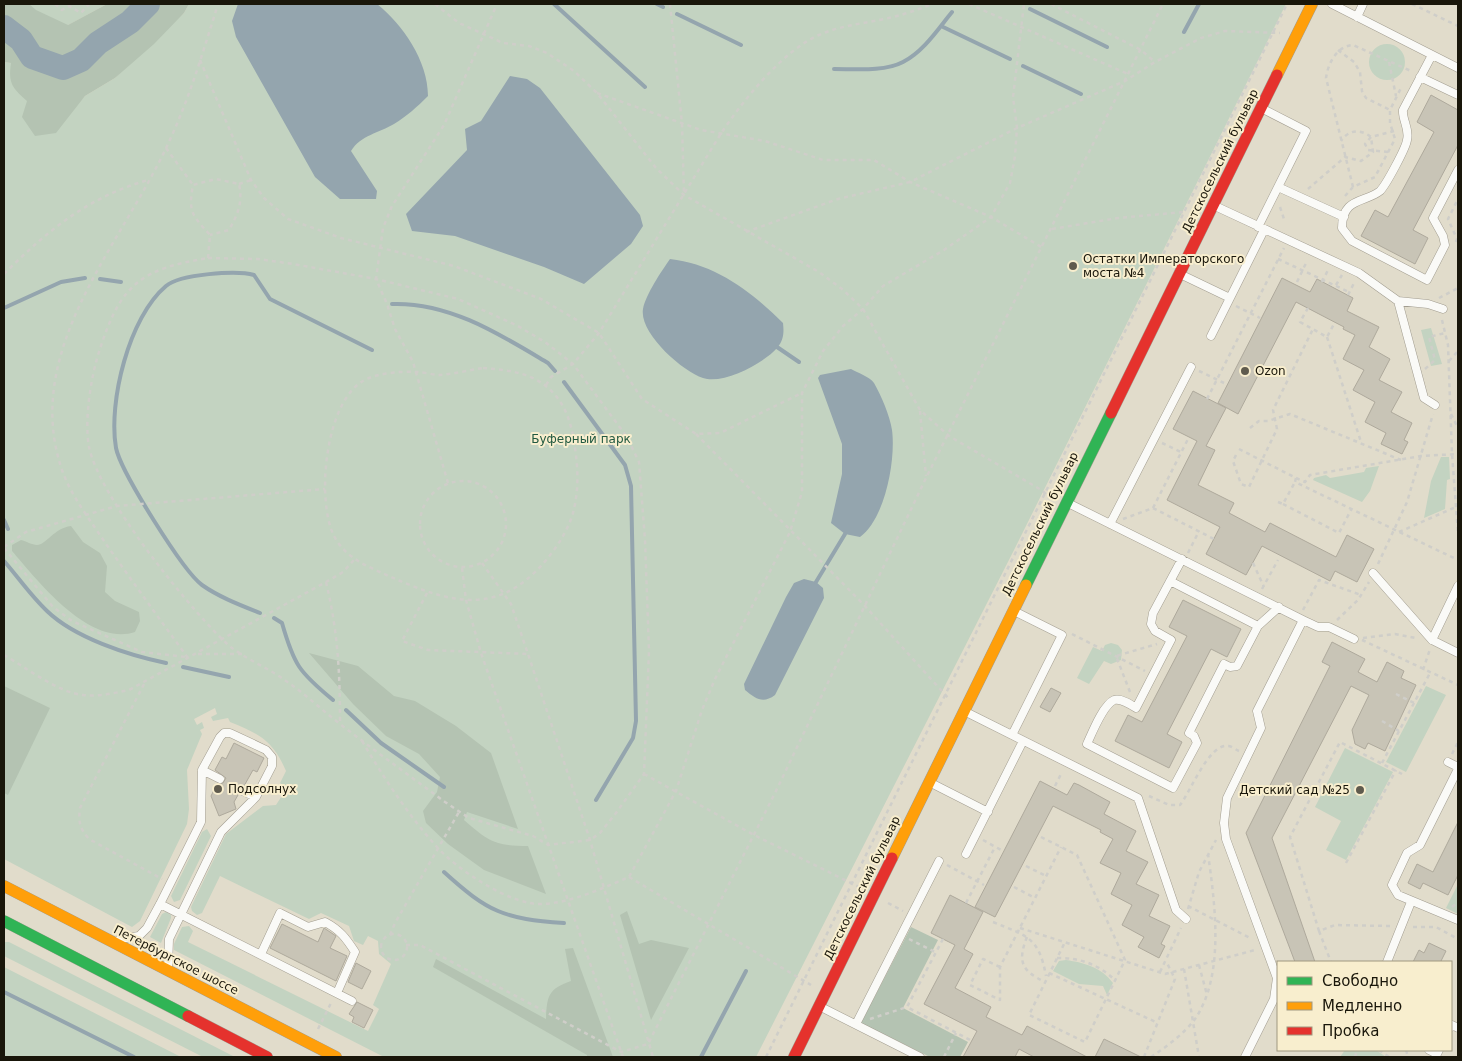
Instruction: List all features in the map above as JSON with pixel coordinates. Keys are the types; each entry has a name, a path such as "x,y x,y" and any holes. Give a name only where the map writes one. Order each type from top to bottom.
{"street":[{"name":"Детскосельский бульвар","path":"794,1057 1312,4"},
{"name":"Петербургское шоссе","path":"4,886 336,1057"},
{"path":"4,921 267,1057"}],"lane":[{"path":"1332,4 1458,68"},
{"path":"1357,16 1363,4"},
{"path":"1340,215 1351,204 1382,189 1408,140 1408,131 1402,119 1403,110 1432,55"},
{"path":"1422,74 1458,95"},
{"path":"1211,336 1229,300 1278,187 1306,131 1261,108"},
{"path":"1340,215 1342,228 1352,241 1427,280 1445,245 1443,236 1433,218 1458,170"},
{"path":"1278,187 1340,215"},
{"path":"1213,205 1359,273 1398,302 1429,304 1443,309"},
{"path":"1179,273 1229,300"},
{"path":"1398,302 1424,398 1435,405"},
{"path":"1110,524 1191,367"},
{"path":"1066,502 1318,627 1329,627 1358,639"},
{"path":"1183,560 1170,581 1154,613 1151,624 1156,632 1171,640 1136,708 1122,700 1114,700 1106,706 1087,744 1173,788 1196,742 1194,736 1189,733 1224,664 1230,667 1237,666 1258,626 1279,607"},
{"path":"1373,573 1432,640 1458,653"},
{"path":"1170,581 1258,626"},
{"path":"1432,640 1458,586"},
{"path":"1012,735 1062,635 1013,611"},
{"path":"1245,1057 1274,999 1277,978 1226,839 1224,823 1227,798 1260,728 1257,711 1301,619"},
{"path":"964,711 1138,798 1176,910 1186,919"},
{"path":"109,941 139,936 147,928 201,822 202,770 224,733 266,750 272,757 272,766 256,797 221,832 169,939 168,972"},
{"path":"966,854 1023,741"},
{"path":"1448,762 1458,768 1420,845 1407,853 1392,885 1398,896 1458,920"},
{"path":"202,770 220,779"},
{"path":"929,782 988,812"},
{"path":"240,790 256,797"},
{"path":"856,1024 939,861"},
{"path":"1387,961 1411,902"},
{"path":"160,904 352,1001"},
{"path":"261,954 280,913 308,927 325,922 337,928 355,952 337,994"},
{"path":"4,932 24,932"},
{"path":"819,1006 920,1057"}],"path":[{"path":"55,4 62,10 69,6 81,13 90,4"},
{"path":"188,658 86,514 62,471 52,414 59,358 98,268 166,148 185,106 218,4"},
{"path":"435,4 459,23 503,43 529,46 546,53 574,71 597,93 656,168 684,195 819,272 842,289 863,309 920,410 949,436 1046,493"},
{"path":"448,483 412,362 395,329 376,279 383,228 392,206 444,125 497,4"},
{"path":"670,4 682,124 684,195"},
{"path":"546,386 551,377 572,364 599,333 737,108 800,46 818,35 850,25 898,16 933,4"},
{"path":"969,4 1128,74"},
{"path":"362,740 380,772 438,848 480,881 517,900 541,904 567,899 630,877 676,791 702,710 715,679 790,532 802,492 802,393 823,351 843,326 863,309 883,286 944,250 991,217 1010,183 1015,156 1017,128 1013,97 1024,4"},
{"path":"1051,4 1141,50 1156,62"},
{"path":"406,945 420,945 621,1052 648,1044 754,835 926,478 949,436 1163,4"},
{"path":"766,1057 854,884 1287,4"},
{"path":"1412,4 1458,26"},
{"path":"746,232 838,199 910,182 1017,128 1125,81 1201,38 1225,31 1280,33"},
{"path":"1353,188 1326,78 1327,71 1338,50 1344,46 1353,45 1411,71"},
{"path":"1338,50 1354,62 1360,72 1362,91 1366,98 1390,110"},
{"path":"200,60 251,180 264,198 288,219 341,238 454,266 499,281 541,299 599,333 642,399 696,434 790,532 864,605 945,697"},
{"path":"1388,61 1396,97"},
{"path":"1340,215 1346,194 1353,188 1375,177 1395,139 1390,123 1390,110 1413,66 1422,74"},
{"path":"597,93 682,124 720,135 765,141 823,160 874,160 910,182 991,217 1042,248"},
{"path":"1341,141 1346,134 1353,131 1366,133 1371,137 1373,150"},
{"path":"1388,152 1365,148 1365,144 1371,137 1394,131"},
{"path":"166,148 193,185 190,201 192,215 210,235 208,258"},
{"path":"1346,157 1361,161 1373,150"},
{"path":"1299,196 1346,157"},
{"path":"193,185 216,179 239,184 251,180"},
{"path":"4,274 70,214 133,184 148,180"},
{"path":"210,235 229,230 238,214 242,197 239,184"},
{"path":"1284,219 1280,208 1288,191"},
{"path":"1052,229 1118,218 1186,212"},
{"path":"1207,399 1288,240"},
{"path":"1297,282 1312,251"},
{"path":"208,258 258,259 376,279 458,299 494,314 544,342 572,364 627,437 640,462 645,540 649,651 644,774 616,813 600,832 590,840 548,845 533,836 469,818 459,812 340,724 286,681 223,640 152,556 117,506 98,470 89,447 89,402 96,360 104,335 129,290 147,274 172,264 208,258"},
{"path":"1278,259 1349,294 1359,273"},
{"path":"1429,304 1458,288"},
{"path":"1229,300 1260,318"},
{"path":"1308,308 1300,322 1327,337 1361,442"},
{"path":"1327,337 1335,322"},
{"path":"1236,455 1233,461 1241,484 1249,488 1277,429 1273,410 1313,329"},
{"path":"1418,376 1435,360 1429,337 1445,333"},
{"path":"1448,362 1458,351"},
{"path":"1191,367 1224,383"},
{"path":"483,368 508,370 529,376 546,386 558,397 566,412 572,432 578,482 573,512 558,543 544,563 526,580 505,594 466,600 428,593 354,560 334,536 325,489 329,439 347,398 361,382 378,374 415,372 440,375 483,368"},
{"path":"696,434 720,433 802,393"},
{"path":"1329,627 1361,595 1395,530 1407,502 1435,405"},
{"path":"920,410 926,478"},
{"path":"1450,412 1458,428"},
{"path":"1250,428 1259,421 1275,419 1290,414 1299,416 1401,460"},
{"path":"1110,524 1153,508 1189,437"},
{"path":"1154,439 1181,452"},
{"path":"1239,449 1305,482 1310,475 1421,456 1458,454"},
{"path":"1283,504 1296,478"},
{"path":"458,481 478,483 495,494 505,512 506,532 498,551 482,563 462,568 443,563 434,558 425,546 419,522 425,502 431,494 448,483 458,481"},
{"path":"1295,482 1458,560"},
{"path":"188,658 142,652 72,621 53,607 4,548 26,532 117,506 325,489"},
{"path":"1278,502 1339,532 1351,510"},
{"path":"1399,532 1458,506"},
{"path":"1153,508 1214,539"},
{"path":"1183,560 1200,531"},
{"path":"4,654 64,689 81,695 103,696 129,690 144,684 326,582 343,572 354,560"},
{"path":"1258,597 1278,560"},
{"path":"1253,562 1264,587"},
{"path":"482,563 505,594 528,654 590,840 653,1057"},
{"path":"462,568 466,600 481,653 623,1057"},
{"path":"1301,619 1319,580 1361,595"},
{"path":"326,582 334,614 340,662 340,724"},
{"path":"428,593 402,642 428,650 528,654"},
{"path":"1062,635 1073,634 1153,675"},
{"path":"1358,639 1366,636 1395,634 1432,640 1423,670"},
{"path":"1358,639 1458,685"},
{"path":"1116,656 1171,640"},
{"path":"196,654 242,654"},
{"path":"1116,656 1136,708"},
{"path":"1382,763 1430,673"},
{"path":"144,684 80,808 78,819 82,830 89,839 170,883"},
{"path":"1396,694 1414,703"},
{"path":"1382,721 1399,730"},
{"path":"1331,961 1319,931 1290,837 1340,742 1402,774"},
{"path":"1138,798 1147,796 1168,805 1180,805 1189,794 1208,757 1219,748 1228,746 1247,755"},
{"path":"1055,786 1067,763"},
{"path":"1346,863 1396,770"},
{"path":"644,774 754,835 854,884"},
{"path":"390,935 401,936 406,945 406,950 400,958 394,960 385,956 381,947 382,942 390,935 395,923 459,812"},
{"path":"1160,972 1186,919 1199,872 1224,823"},
{"path":"975,836 1001,850"},
{"path":"1040,837 1077,855 1125,960 1085,1042 1028,1015 1065,942"},
{"path":"966,903 995,847"},
{"path":"1000,967 984,959 970,985 1000,1000 1000,967 1061,847"},
{"path":"1151,1057 1194,1020 1211,985 1214,961 1214,892 1208,854"},
{"path":"939,861 984,885"},
{"path":"1026,866 1046,876"},
{"path":"630,877 804,982 826,993"},
{"path":"1014,887 1035,898"},
{"path":"1172,897 1214,918 1266,948"},
{"path":"993,922 1017,932 1036,944 1041,952 1047,978"},
{"path":"1319,931 1334,925 1436,927 1458,939"},
{"path":"1020,928 1160,972 1172,972 1266,948"},
{"path":"901,934 936,952"},
{"path":"1027,938 1021,952 1024,965 1028,973 1045,982"},
{"path":"856,1024 907,1007 943,939"},
{"path":"1057,958 1080,960 1092,964 1116,981"},
{"path":"1144,1057 1175,979 1166,961"},
{"path":"1200,965 1207,995"},
{"path":"1184,969 1199,1057"},
{"path":"1049,973 1106,1001 1158,1023"},
{"path":"318,1029 337,994"},
{"path":"907,1007 972,1041"},
{"path":"944,1057 956,1033"}],"green space":[{"path":"4,4 107,4 35,43"},
{"path":"4,4 29,4 36,10 68,25 107,4 189,4 184,13 154,44 115,78 85,96 56,133 35,136 22,117 27,101 12,85 10,76 11,63 4,62"},
{"name":"Буферный парк","path":"189,4 1286,4 1013,552 756,1057 384,1057 174,950 174,944 182,927 189,926 193,931 188,942 368,1031 379,1009 373,1005 391,964 379,954 378,941 368,936 363,945 354,941 349,926 321,913 309,919 220,876 202,913 197,915 192,911 191,907 226,834 263,806 276,805 287,788 280,783 286,771 270,745 257,735 230,722 228,718 213,721 211,717 217,714 215,708 194,719 197,725 202,722 204,728 200,730 202,734 187,770 189,809 187,824 140,921 132,927 4,859 4,62 11,63 70,113 85,96 115,78 184,13"},
{"path":"1387,44 1400,49 1405,62 1400,75 1387,80 1374,75 1369,62 1374,49"},
{"path":"1431,328 1442,364 1431,366 1421,330"},
{"path":"1441,457 1449,457 1450,479 1447,480 1445,509 1424,518 1431,481"},
{"path":"1379,466 1370,491 1362,502 1313,480 1314,478 1326,475 1330,478 1364,472 1366,468"},
{"path":"71,526 83,542 100,553 107,566 105,592 115,601 139,612 140,621 135,632 118,634 100,630 83,621 50,594 12,551 12,545 21,540 37,545 65,527"},
{"path":"1111,643 1118,645 1122,650 1121,660 1111,664 1104,661 1089,684 1077,678 1093,647 1102,651 1105,645"},
{"path":"309,653 358,666 394,696 415,701 456,726 491,753 518,829 467,812 464,820 479,833 493,841 507,845 528,846 546,894 484,870 448,844 426,823 423,811 437,792 440,777 419,754 386,736 353,704"},
{"path":"4,686 50,708 8,795 4,793"},
{"path":"1426,686 1446,695 1406,772 1386,762"},
{"path":"1345,748 1393,772 1346,860 1326,850 1341,821 1315,807"},
{"path":"207,829 211,836 180,900 174,902 171,896 202,832"},
{"path":"1458,884 1458,914 1446,908"},
{"path":"627,911 639,944 651,940 689,948 651,1020 620,915"},
{"path":"166,912 171,915 171,918 161,943 150,937 162,914"},
{"path":"911,927 938,940 903,1008 968,1042 960,1057 930,1057 861,1023"},
{"path":"4,942 9,942 235,1057 203,1057 4,956"},
{"path":"573,948 613,1057 587,1057 587,1055 433,967 436,959 546,1019 550,994 553,990 571,981 565,949"},
{"path":"1066,960 1086,964 1103,973 1113,983 1107,995 1103,986 1079,984 1053,971 1059,961"},
{"path":"4,967 181,1057 4,1057"},
{"path":"1344,1051 1377,1051 1386,1057 1340,1057"}],"shaded area":[{"path":"238,4 377,4 405,33 424,70 428,96 403,118 360,141 351,151 377,191 376,199 340,199 315,177 236,37 232,21"},
{"path":"510,76 527,79 540,88 640,215 643,226 631,244 584,284 544,267 455,236 412,231 406,214 467,150 465,129 481,121"},
{"path":"670,259 686,262 717,273 758,300 783,323 783,336 777,348 763,360 732,376 711,379 703,378 684,368 655,340 644,319 643,309 650,290"},
{"path":"851,369 874,383 889,418 893,442 890,472 882,503 869,528 860,537 845,534 831,523 842,474 842,444 818,378 820,375"},
{"path":"804,579 816,582 823,588 824,598 775,695 771,698 760,699 745,690 744,684 794,583"}],"building":[{"path":"1431,95 1458,110 1458,145 1413,230 1428,238 1415,264 1361,236 1375,210 1388,217 1434,132 1417,122"},
{"path":"1282,278 1310,292 1317,279 1353,298 1347,311 1379,327 1369,347 1390,359 1379,380 1402,392 1391,412 1412,423 1404,440 1408,442 1402,454 1381,444 1386,433 1365,422 1375,402 1353,390 1364,370 1343,359 1355,335 1343,329 1344,327 1296,302 1238,414 1218,403"},
{"path":"1193,391 1226,408 1206,446 1215,450 1198,485 1234,503 1229,513 1265,532 1270,523 1336,557 1347,535 1374,549 1357,582 1335,571 1330,581 1262,546 1246,575 1206,554 1220,527 1167,500 1197,441 1173,429"},
{"path":"1183,600 1241,629 1227,657 1211,649 1167,734 1182,742 1169,768 1115,741 1128,715 1142,722 1187,636 1169,627"},
{"path":"1332,642 1365,659 1358,672 1377,682 1387,662 1404,671 1401,678 1416,685 1385,751 1368,743 1365,749 1355,744 1352,730 1369,695 1351,686 1272,838 1315,961 1295,961 1246,833 1330,666 1322,662"},
{"path":"1051,688 1061,693 1050,712 1040,707"},
{"path":"234,743 264,758 257,772 253,770 244,786 239,785 235,787 238,795 234,802 236,809 219,816 211,796 217,784 223,783 226,778 215,770 222,757 226,759"},
{"path":"1040,781 1067,795 1074,783 1079,785 1110,802 1104,814 1136,831 1126,851 1148,862 1136,884 1159,895 1149,916 1170,926 1161,944 1165,946 1159,958 1138,947 1144,937 1122,925 1132,905 1111,894 1121,873 1100,863 1113,839 1100,832 1101,830 1053,806 995,917 975,907"},
{"path":"1458,822 1458,875 1448,895 1423,883 1420,889 1408,883 1417,864 1433,872"},
{"path":"950,895 983,912 964,949 973,954 955,988 991,1007 986,1017 1022,1035 1027,1026 1087,1057 1034,1057 1019,1049 1015,1057 963,1057 977,1031 924,1004 955,945 931,933"},
{"path":"282,924 318,942 324,928 336,936 330,948 347,956 336,981 270,948"},
{"path":"1429,943 1446,951 1441,961 1414,961 1419,950 1424,953"},
{"path":"356,963 371,971 362,989 348,982"},
{"path":"357,1002 373,1010 364,1028 352,1022 354,1017 349,1014"},
{"path":"1104,1039 1141,1057 1095,1057"}],"waterway":[{"path":"4,27 21,40 32,57 63,68 81,60 98,43 130,22 148,4"},
{"path":"554,4 645,87"},
{"path":"657,4 663,7"},
{"path":"1184,32 1199,4"},
{"path":"1030,9 1107,47"},
{"path":"834,69 878,69 903,62 924,46 952,12"},
{"path":"677,14 741,45"},
{"path":"941,26 1010,59"},
{"path":"1023,66 1081,94"},
{"path":"260,613 215,593 202,585 193,576 168,542 140,498 120,460 116,448 114,429 115,408 124,361 132,339 141,318 153,300 166,286 173,282 196,276 235,273 254,275 270,299 372,350"},
{"path":"4,308 61,282 85,278"},
{"path":"100,279 121,282"},
{"path":"392,304 434,308 474,322 548,363 555,371"},
{"path":"777,347 799,362"},
{"path":"564,382 625,465 631,486 636,721 633,738 596,800"},
{"path":"4,520 8,529"},
{"path":"816,582 845,534"},
{"path":"4,561 30,593 59,621 103,644 166,663"},
{"path":"274,618 282,623 290,649 299,667 312,682 333,700"},
{"path":"183,667 229,677"},
{"path":"346,710 381,743 444,787"},
{"path":"444,872 459,886 485,905 498,911 526,919 564,923"},
{"path":"701,1057 746,971"},
{"path":"4,992 134,1057"}],"traffic: fast":[{"path":"1026,585 1111,413"},
{"path":"4,921 188,1016"}],"traffic: slow":[{"path":"1277,75 1312,4"},
{"path":"892,858 1026,585"},
{"path":"4,886 336,1057"}],"traffic: jam":[{"path":"1111,413 1277,75"},
{"path":"794,1057 892,858"},
{"path":"188,1016 267,1057"}],"place":[{"name":"Остатки Императорского моста №4","path":"1073,266"},
{"name":"Ozon","path":"1245,371"},
{"name":"Подсолнух","path":"218,789"},
{"name":"Детский сад №25","path":"1360,790"}]}
